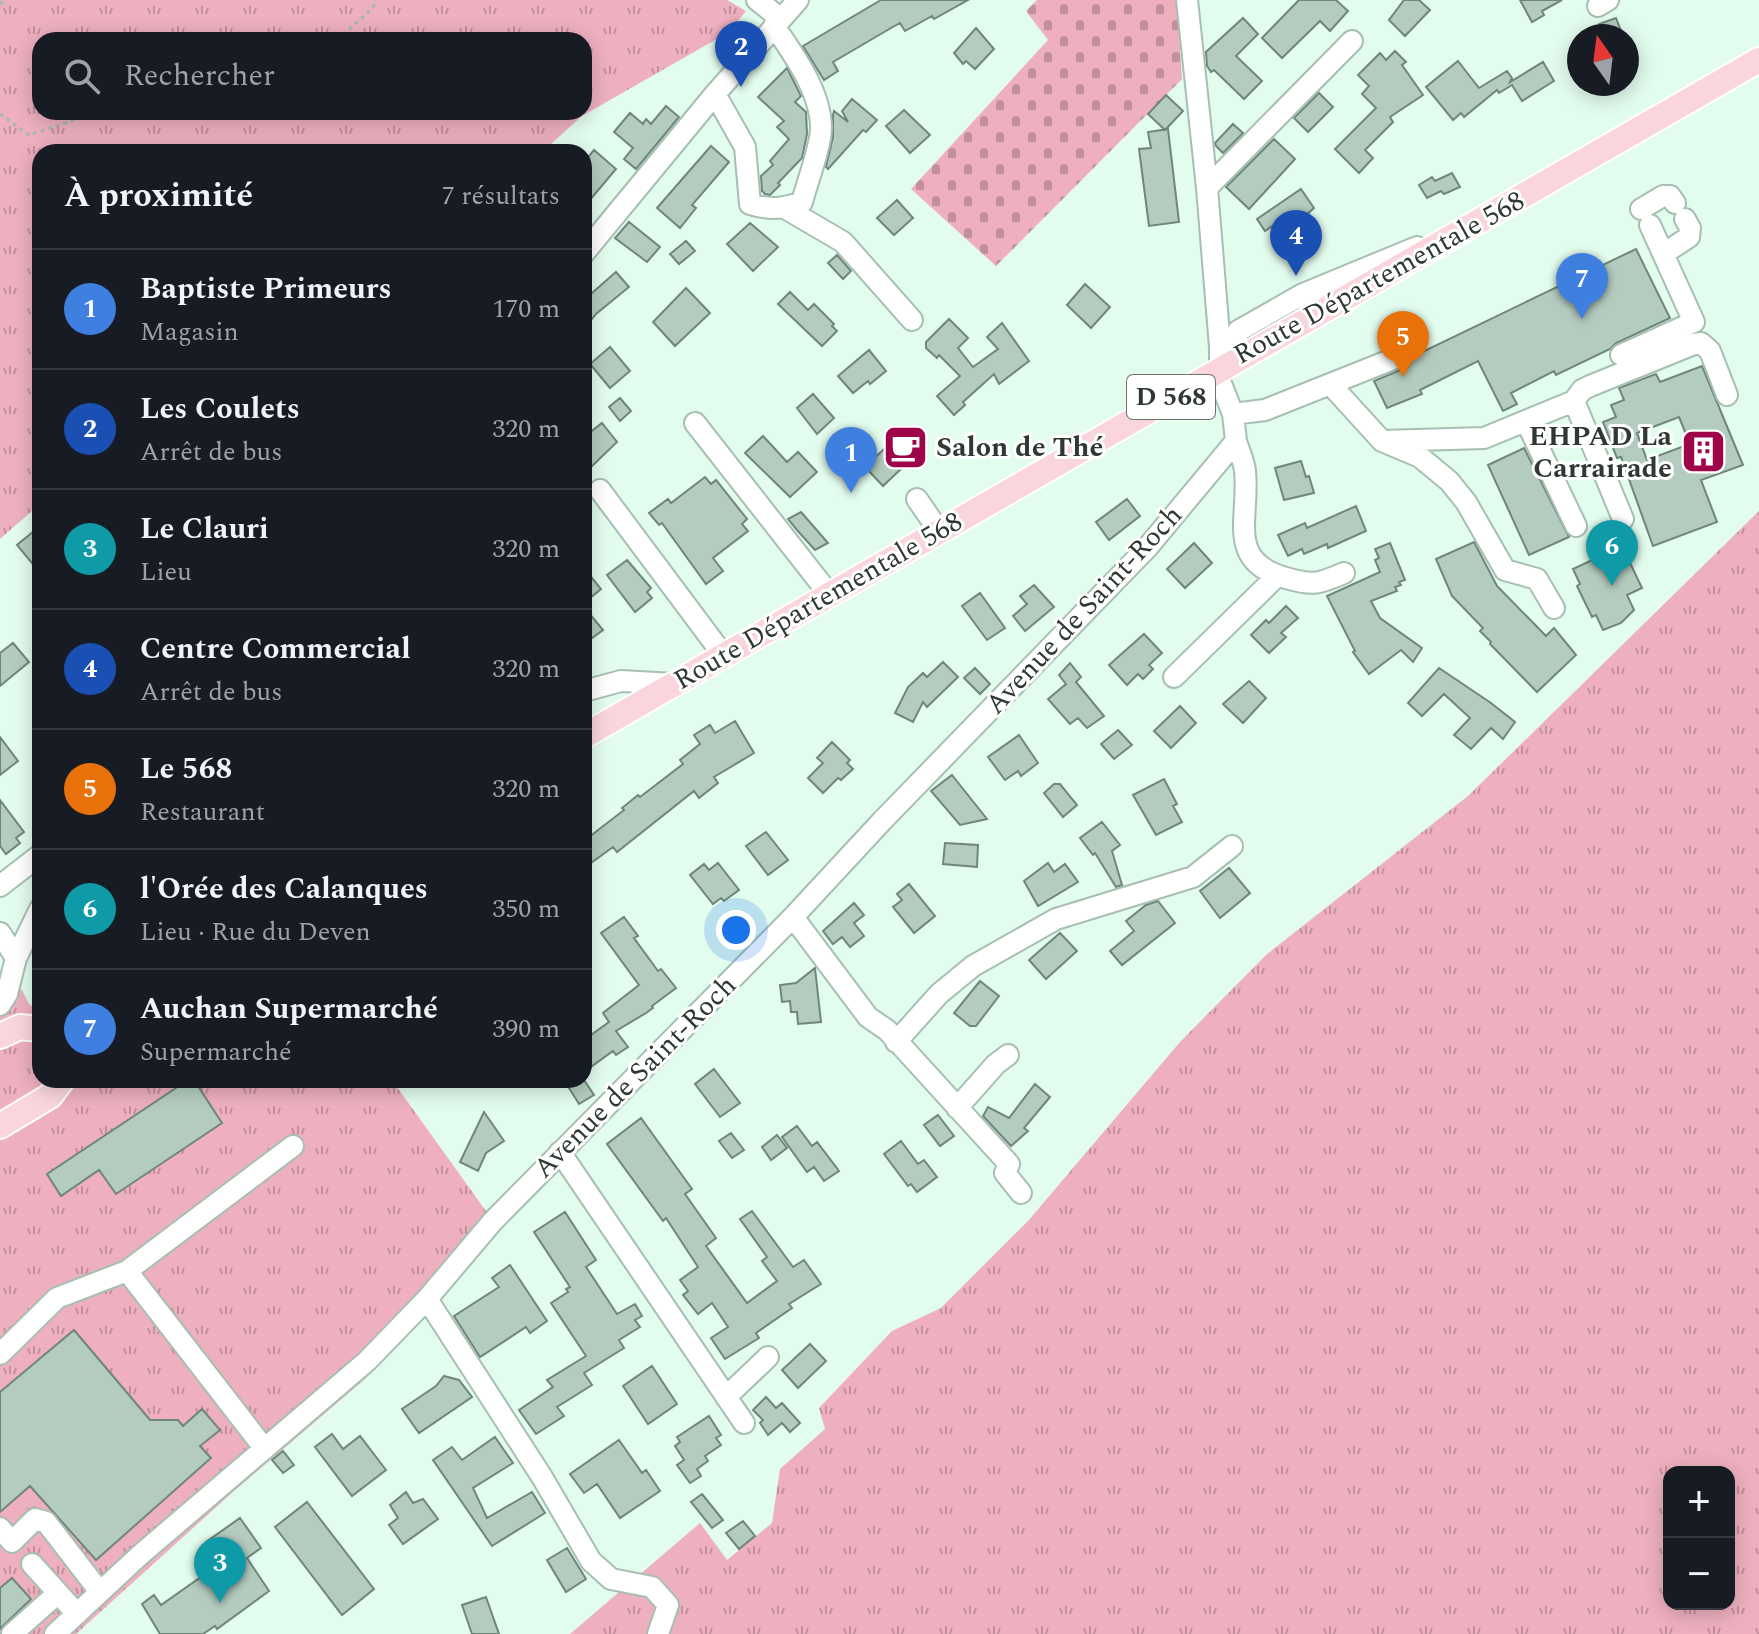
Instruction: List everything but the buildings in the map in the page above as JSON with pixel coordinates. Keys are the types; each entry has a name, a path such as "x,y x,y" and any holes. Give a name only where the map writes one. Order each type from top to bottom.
{"main road":[{"name":"Route Départementale 568","path":"592,731 1759,60"},
{"path":"0,1036 20,1027 32,1028"},
{"path":"0,1126 50,1096 56,1088"}],"street":[{"path":"715,94 745,147 750,204 785,208 802,202 821,129 815,96 778,23 757,0"},
{"path":"592,243 715,94 798,0"},
{"path":"1187,0 1220,347 1226,365 1220,381 1233,414 1236,441 1245,468 1244,539 1255,564 1277,576 1317,584 1344,573"},
{"path":"1207,188 1352,41"},
{"path":"1621,355 1694,322 1646,217 1663,196 1670,196 1690,228 1689,237 1663,254"},
{"path":"785,208 843,242 912,320"},
{"path":"1382,441 1484,438 1566,404 1590,386 1701,343 1710,351 1727,395"},
{"path":"1233,414 1265,410 1403,355"},
{"path":"1331,385 1382,441 1420,457 1449,481 1466,502 1505,570 1537,579 1554,608"},
{"path":"1566,404 1623,519"},
{"path":"1526,421 1576,526"},
{"path":"695,423 829,594"},
{"name":"Avenue de Saint-Roch","path":"55,1634 367,1361 427,1299 493,1221 793,917 1147,548 1236,441"},
{"path":"600,490 724,656"},
{"path":"917,499 939,531"},
{"path":"1174,677 1277,576"},
{"path":"592,689 621,681 674,684"},
{"path":"896,1042 939,994 973,966 1056,919 1193,877 1232,846"},
{"path":"0,886 32,861"},
{"path":"793,917 868,1017 887,1030 1009,1164 1005,1173 1021,1193"},
{"path":"32,925 16,958 4,1000 32,1024"},
{"path":"0,933 16,958"},
{"path":"957,1108 996,1064 1008,1055"},
{"path":"0,1354 57,1298 127,1271 293,1146"},
{"path":"560,1152 744,1423"},
{"path":"127,1271 264,1448"},
{"path":"427,1299 542,1477 591,1561 611,1579 652,1587 668,1605 658,1634"},
{"path":"726,1397 768,1357"},
{"path":"0,1528 12,1542 35,1519 46,1522 100,1592"},
{"path":"32,1564 77,1614"},
{"path":"12,1634 58,1593"}],"path":[{"path":"0,4 5,0"},
{"path":"346,32 373,8 376,0"},
{"path":"0,114 29,135 74,120"}],"green space":[{"path":"0,0 727,0 746,11 729,32 592,110 592,32 32,32 32,120 578,120 551,144 32,144 32,511 0,539"},
{"path":"1037,0 1177,0 1182,79 996,266 911,189 1048,40 1026,11"},
{"path":"1759,511 1759,1634 570,1634 700,1523 727,1560 772,1523 780,1469 825,1429 819,1408 892,1331 941,1308 1028,1221 1180,1042 1266,955 1468,796"},
{"path":"0,987 22,990 32,1006 32,1088 398,1088 496,1225 433,1307 364,1380 234,1491 76,1634 0,1634"}],"place":[{"name":"Les Coulets","path":"741,87"},
{"name":"Centre Commercial","path":"1296,276"},
{"name":"Auchan Supermarché","path":"1582,319"},
{"name":"Le 568","path":"1403,377"},
{"name":"Salon de Thé","path":"905,447"},
{"name":"EHPAD La Carrairade","path":"1703,452"},
{"name":"Baptiste Primeurs","path":"851,493"},
{"name":"l'Orée des Calanques","path":"1612,586"},
{"name":"Le Clauri","path":"220,1603"}]}
